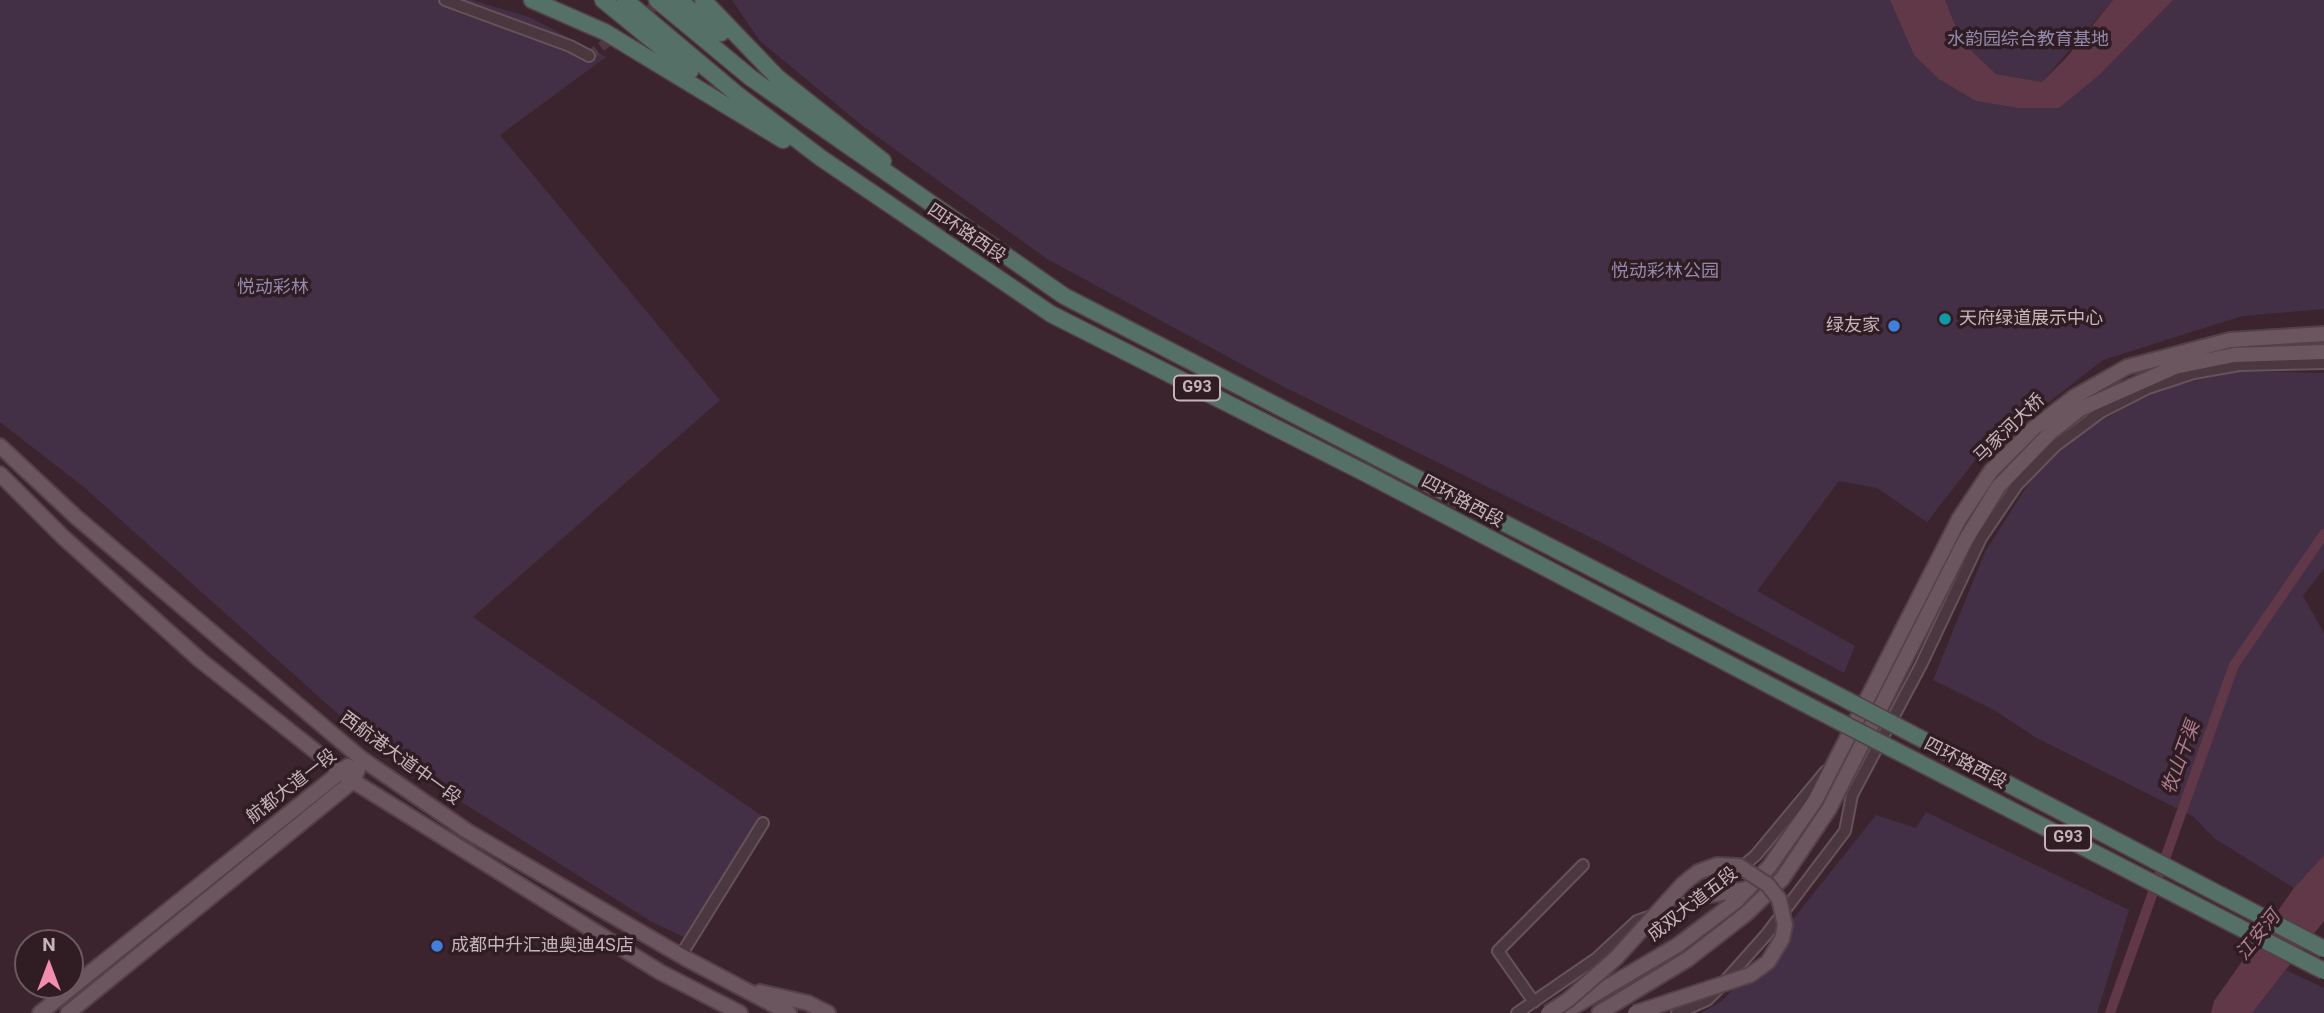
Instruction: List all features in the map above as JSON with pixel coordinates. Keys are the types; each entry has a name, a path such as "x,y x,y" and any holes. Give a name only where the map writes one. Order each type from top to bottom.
{"highway":[{"path":"532,0 605,32 796,149 821,158"},
{"path":"603,0 762,127"},
{"name":"四环路西段","path":"625,0 738,95 821,158 1051,314 1365,473 1811,707 2324,971"},
{"name":"四环路西段","path":"657,0 751,78 1065,296 2324,949"},
{"path":"678,0 855,136 930,202"},
{"path":"703,0 778,78"}],"main road":[{"name":"马家河大桥","path":"1836,758 1959,519 1991,471 2034,428 2074,397 2127,367 2230,340 2323,334"},
{"name":"成双大道五段","path":"1599,1013 1688,959 1746,914 1782,879 1829,809 1965,541 1998,487 2051,432 2080,409 2175,367 2234,355 2324,352"},
{"name":"西航港大道中一段","path":"0,446 76,517 362,760 467,831 681,956 789,1013"},
{"path":"0,474 63,537 200,660 342,769 353,781 638,959 740,1013"},
{"name":"成双大道五段","path":"1563,1013 1678,945 1748,889 1769,867 1792,836 1815,801 1836,758"},
{"name":"航都大道一段","path":"40,1013 342,769 362,760"},
{"name":"航都大道一段","path":"68,1013 353,781 362,760"},
{"path":"1548,1013 1616,958 1683,884 1698,872 1717,864 1739,866 1768,885 1779,899 1785,925 1782,939 1768,962 1750,975 1635,1013"},
{"path":"1709,895 1748,889"},
{"path":"739,987 808,1003 828,1013"}],"street":[{"path":"445,0 570,46 589,56"},
{"path":"1677,1013 1707,1000 1717,990 1766,935 1845,831 1852,795 1921,665 1981,538 2017,485 2054,446 2101,412 2148,388 2194,373 2239,365 2324,363"},
{"path":"1517,1013 1597,958 1637,921 1709,895 1756,855 1836,758"},
{"path":"681,956 763,823"},
{"path":"1534,1003 1498,951 1583,865"}],"green space":[{"name":"悦动彩林","path":"0,0 472,0 529,17 606,57 500,135 720,400 473,617 768,820 684,937 652,922 411,770 337,713 85,488 0,422"},
{"name":"悦动彩林公园","path":"732,0 1890,0 1914,55 1976,101 2018,108 2059,108 2173,0 2324,0 2324,309 2242,316 2103,360 1977,458 1927,522 1877,488 1839,481 1757,591 1855,646 1844,673 1602,543 1282,386 1047,259 864,127 760,41"},
{"name":"水韵园综合教育基地","path":"1945,0 2113,0 2042,82 1996,74 1962,42"},
{"path":"2238,371 2324,373 2324,568 2303,596 2324,633 2324,855 2294,888 2214,838 2194,817 2035,737 1994,710 1933,680 1985,552 2035,473 2084,430 2160,389"},
{"path":"1926,812 2129,910 2097,1013 1701,1013 1722,1001 1759,962 1876,815 1916,828"},
{"path":"2286,970 2324,988 2324,1013 2252,1013"}],"shaded area":[{"path":"1890,0 1945,0 1962,42 1996,74 2042,82 2066,58 2113,0 2173,0 2098,76 2059,108 2018,108 1976,101 1939,79 1914,55"},
{"path":"2324,855 2324,921 2252,1013 2211,1013 2214,1001 2294,888"}],"waterway":[{"name":"牧山干渠","path":"2110,1013 2234,665 2324,534"}],"tunnel":[{"path":"589,56 662,0"}],"place":[{"name":"天府绿道展示中心","path":"1945,319"},
{"name":"绿友家","path":"1894,326"},
{"name":"成都中升汇迪奥迪4S店","path":"437,946"}],"water label":[{"name":"江安河","path":"2259,936"}]}
